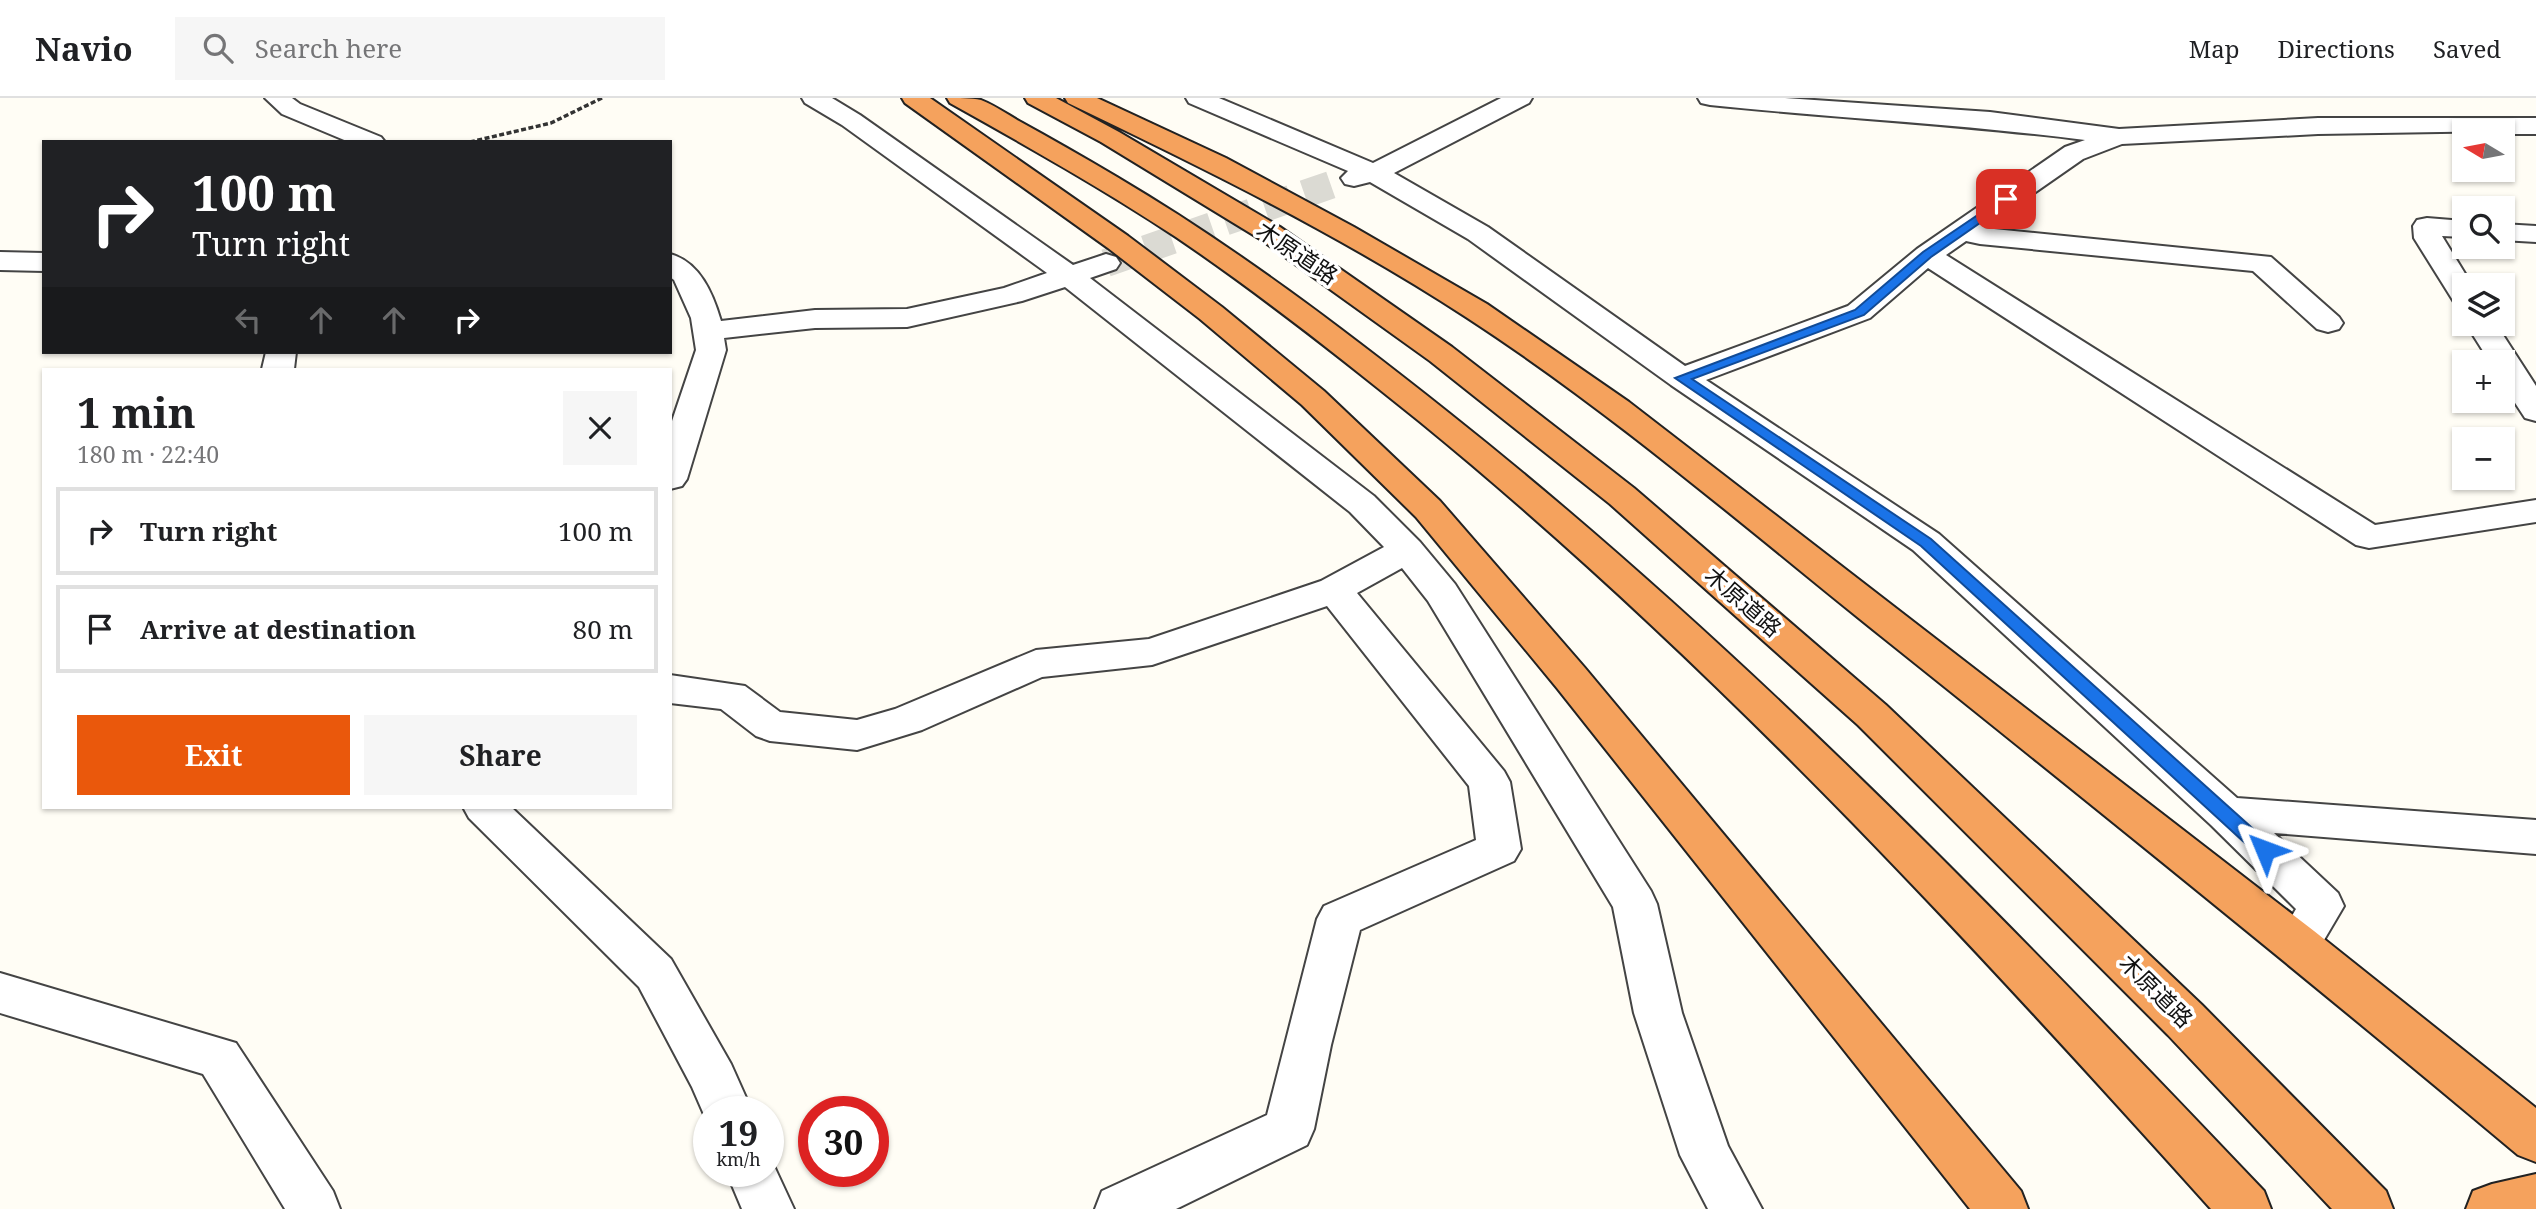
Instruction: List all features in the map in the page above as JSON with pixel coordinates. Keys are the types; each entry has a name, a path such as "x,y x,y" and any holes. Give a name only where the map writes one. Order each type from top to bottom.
{"highway":[{"path":"914,98 1118,242 1211,313 1313,398 1428,509 1571,678 2002,1209"},
{"name":"木原道路","path":"959,98 1063,155 1214,251 1374,368 1562,522 1795,738 2096,1046 2245,1209"},
{"name":"木原道路","path":"1037,98 1110,136 1270,233 1441,354 1622,496 1872,715 2185,1020 2367,1209"},
{"path":"1077,98 1228,171 1344,233 1476,310 1618,410 1770,526 1907,638 2298,944 2536,1139"},
{"path":"2492,1209 2536,1199"}],"street":[{"path":"277,98 291,109 367,140"},
{"path":"814,98 851,120 1070,277 1362,504 1407,550 1442,593 1635,904 1658,1013 1706,1155 1736,1209"},
{"path":"1198,98 1374,173 1478,233 1682,378 1926,542 2226,813 2322,906 2298,944"},
{"path":"1339,182 1374,173 1520,98"},
{"path":"1710,98 1852,112 1990,120 2119,137 2318,126 2536,126"},
{"path":"1682,378 1859,312 1927,255 2074,153 2119,137"},
{"path":"2452,228 2427,226 2428,238 2452,277"},
{"path":"1962,230 1980,236 2261,263 2328,323"},
{"path":"2515,233 2536,234"},
{"path":"1927,255 2369,537 2536,511"},
{"path":"0,261 42,262"},
{"path":"710,331 815,319 907,318 1012,295 1106,263"},
{"path":"672,265 687,276 710,331 711,350 672,472"},
{"path":"2489,336 2536,411"},
{"path":"672,689 731,696 771,726 857,735 908,720 1036,664 1152,652 1335,590 1407,550"},
{"path":"1121,1209 1289,1129 1307,1045 1340,919 1499,849 1489,782 1335,590"},
{"path":"486,809 655,972 721,1096"},
{"path":"2226,813 2536,837"},
{"path":"0,993 219,1058 314,1209"},
{"path":"759,1187 768,1209"}],"path":[{"path":"479,140 551,123 602,98"}],"tunnel":[{"path":"1106,263 1339,182"}],"route":[{"path":"2006,199 1927,255 1859,312 1682,378 1926,542 2265,850"}]}
